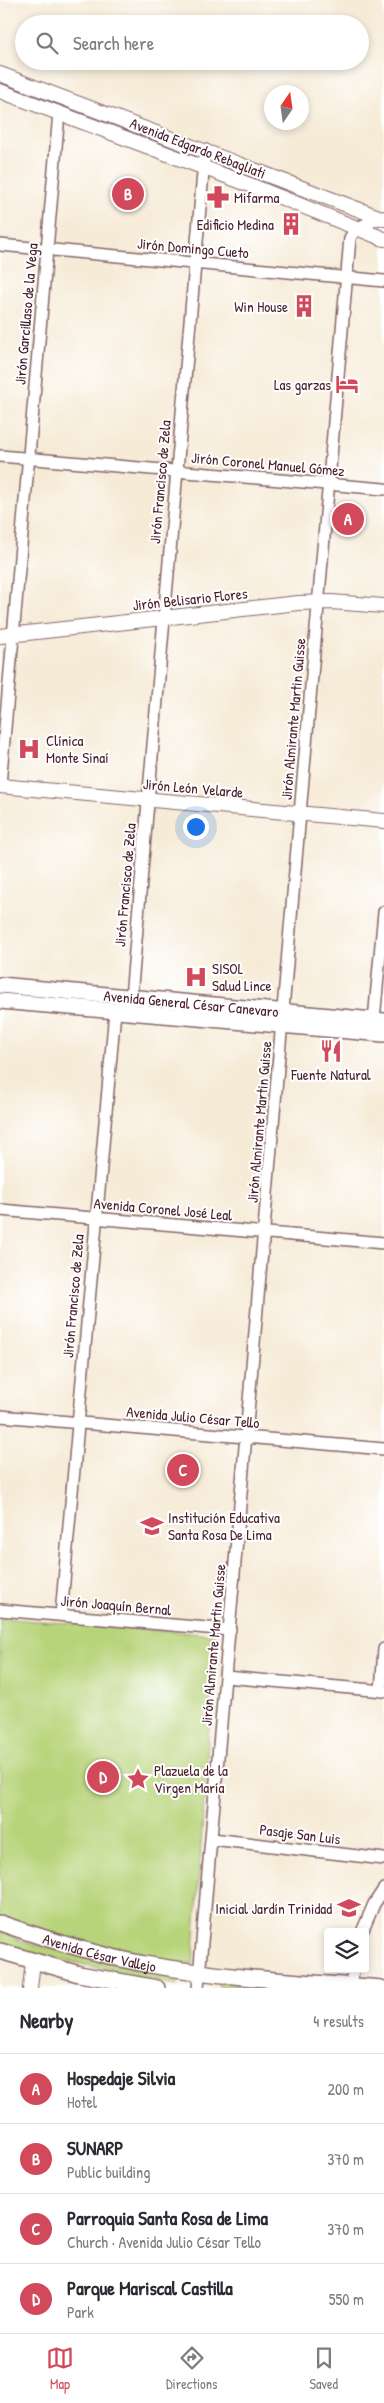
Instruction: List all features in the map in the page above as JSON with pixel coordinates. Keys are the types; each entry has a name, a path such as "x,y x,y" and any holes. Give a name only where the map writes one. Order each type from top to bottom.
{"main road":[{"name":"Avenida General César Canevaro","path":"0,985 132,997 384,1034"},
{"name":"Avenida General César Canevaro","path":"0,1001 115,1011 283,1019 379,1021"},
{"name":"Avenida César Vallejo","path":"0,1923 102,1955 199,1980 381,1988"},
{"name":"Avenida César Vallejo","path":"0,1951 79,1974 157,1988"}],"street":[{"name":"Avenida Edgardo Rebagliati","path":"0,74 383,218"},
{"name":"Avenida Edgardo Rebagliati","path":"0,91 384,239"},
{"name":"Jirón Garcillaso de la Vega","path":"0,786 7,635 29,460 59,113"},
{"name":"Jirón Francisco de Zela","path":"132,997 205,150"},
{"path":"356,228 383,218"},
{"name":"Jirón Almirante Martin Guisse","path":"199,1980 350,238 356,228"},
{"name":"Jirón Domingo Cueto","path":"0,245 384,281"},
{"name":"Jirón Coronel Manuel Gómez","path":"0,456 29,460 384,489"},
{"name":"Jirón Belisario Flores","path":"7,635 318,602 384,606"},
{"name":"Jirón León Velarde","path":"0,786 384,821"},
{"path":"379,1021 384,912"},
{"path":"115,1011 132,997"},
{"name":"Jirón Francisco de Zela","path":"62,1615 115,1011"},
{"name":"Avenida Coronel José Leal","path":"0,1210 384,1243"},
{"name":"Avenida Julio César Tello","path":"0,1416 384,1449"},
{"name":"Jirón Joaquín Bernal","path":"0,1610 230,1630"},
{"path":"226,1677 382,1691 384,1649"},
{"name":"Pasaje San Luis","path":"212,1839 384,1859"},
{"path":"364,1928 371,1910 384,1889"},
{"path":"30,1988 33,1961"},
{"path":"351,1987 353,1973"}],"green space":[{"path":"0,1618 215,1635 193,1965 67,1942 0,1918"},
{"path":"0,1930 23,1942 179,1979 177,1985 0,1946"},
{"path":"219,1982 285,1988 219,1988"}],"place":[{"name":"SUNARP","path":"128,194"},
{"name":"Mifarma","path":"218,197"},
{"name":"Edificio Medina","path":"291,224"},
{"name":"Win House","path":"304,306"},
{"name":"Las garzas","path":"347,384"},
{"name":"Hospedaje Silvia","path":"348,519"},
{"name":"Clínica Monte Sinaí","path":"29,749"},
{"name":"SISOL Salud Lince","path":"196,977"},
{"name":"Fuente Natural","path":"331,1051"},
{"name":"Parroquia Santa Rosa de Lima","path":"183,1470"},
{"name":"Institución Educativa Santa Rosa De Lima","path":"152,1526"},
{"name":"Parque Mariscal Castilla","path":"103,1777"},
{"name":"Plazuela de la Virgen María","path":"138,1779"},
{"name":"Inicial Jardín Trinidad","path":"349,1908"}]}
